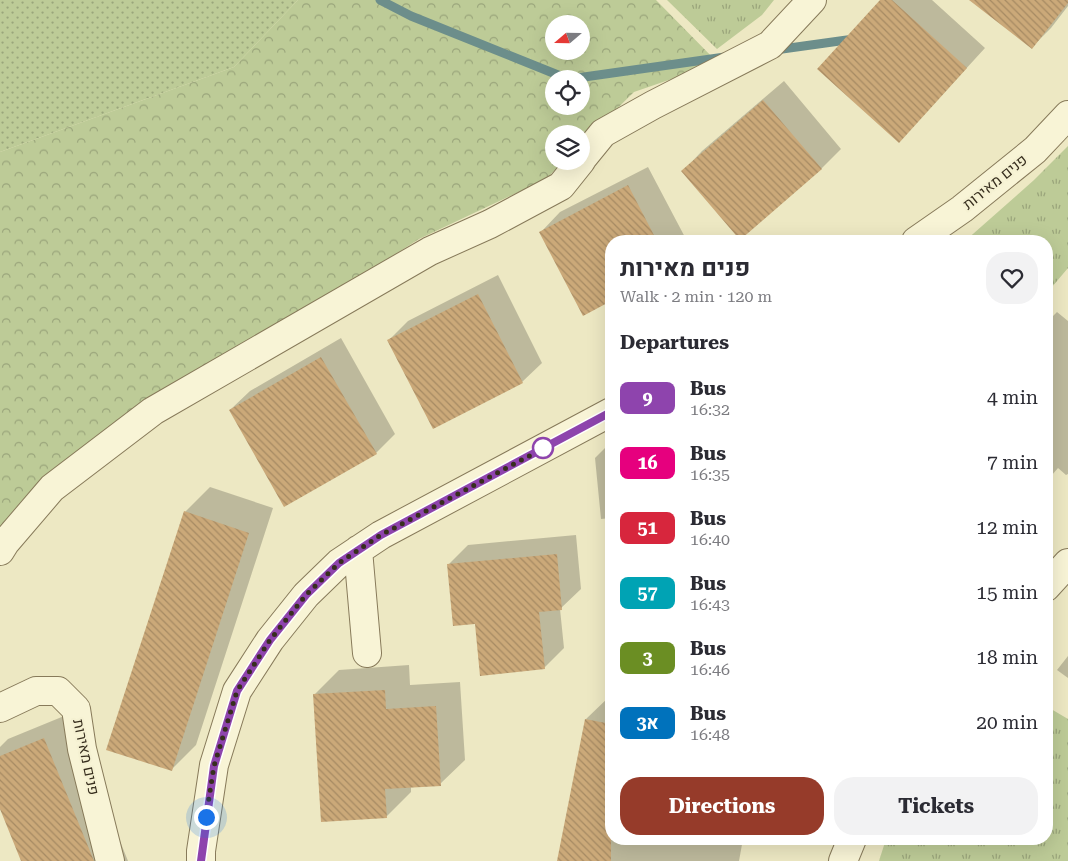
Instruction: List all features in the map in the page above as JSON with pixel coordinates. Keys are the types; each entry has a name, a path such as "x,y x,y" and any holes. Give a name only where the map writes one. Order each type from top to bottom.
{"street":[{"path":"590,150 603,133 770,45 812,0"},
{"name":"פנים מאירות","path":"925,235 962,209 1036,150 1068,115"},
{"path":"0,551 52,488 154,412 430,251 490,224 561,186 574,170"},
{"path":"201,861 214,766 237,691 270,640 306,595 339,563 381,535 605,415"},
{"path":"358,550 367,653"},
{"path":"1053,579 1068,562"},
{"name":"פנים מאירות","path":"0,708 36,691 58,691 76,709 82,749 110,861"},
{"path":"844,861 850,845"}],"green space":[{"path":"0,0 298,0 234,67 0,152"},
{"path":"298,0 656,0 718,63 634,92 590,135 590,125 545,125 545,170 555,170 546,179 419,239 243,352 65,461 0,543 0,152 234,67"},
{"path":"667,0 774,0 762,15 717,49"},
{"path":"1068,146 1068,268 1053,286 1053,235 972,235 1034,180"},
{"path":"1053,710 1068,719 1068,861 879,861 884,845 1053,845"}],"building":[{"path":"880,0 892,0 967,68 899,143 817,69"},
{"path":"969,0 1068,0 1068,3 1032,49"},
{"path":"763,100 822,169 746,235 736,235 681,171"},
{"path":"628,185 654,235 605,235 605,304 583,316 539,232"},
{"path":"478,294 523,383 433,429 387,340"},
{"path":"321,357 377,454 284,507 229,410"},
{"path":"184,511 249,533 172,771 106,750"},
{"path":"557,554 562,610 539,612 545,669 480,676 475,624 453,626 447,564"},
{"path":"385,690 386,709 436,706 441,786 385,789 387,818 321,822 313,694"},
{"path":"585,719 605,723 605,845 611,845 611,861 557,861"},
{"path":"44,738 94,861 21,861 0,809 0,756"}],"waterway":[{"path":"380,0 411,16 546,70"},
{"path":"775,50 854,39"},
{"path":"590,76 725,57"}],"bus line":[{"name":"9","path":"201,861 214,766 237,691 270,640 306,595 339,563 381,535 605,415"}],"route":[{"path":"206,817 214,766 237,691 270,640 306,595 339,563 381,535 546,447 543,448"}]}
